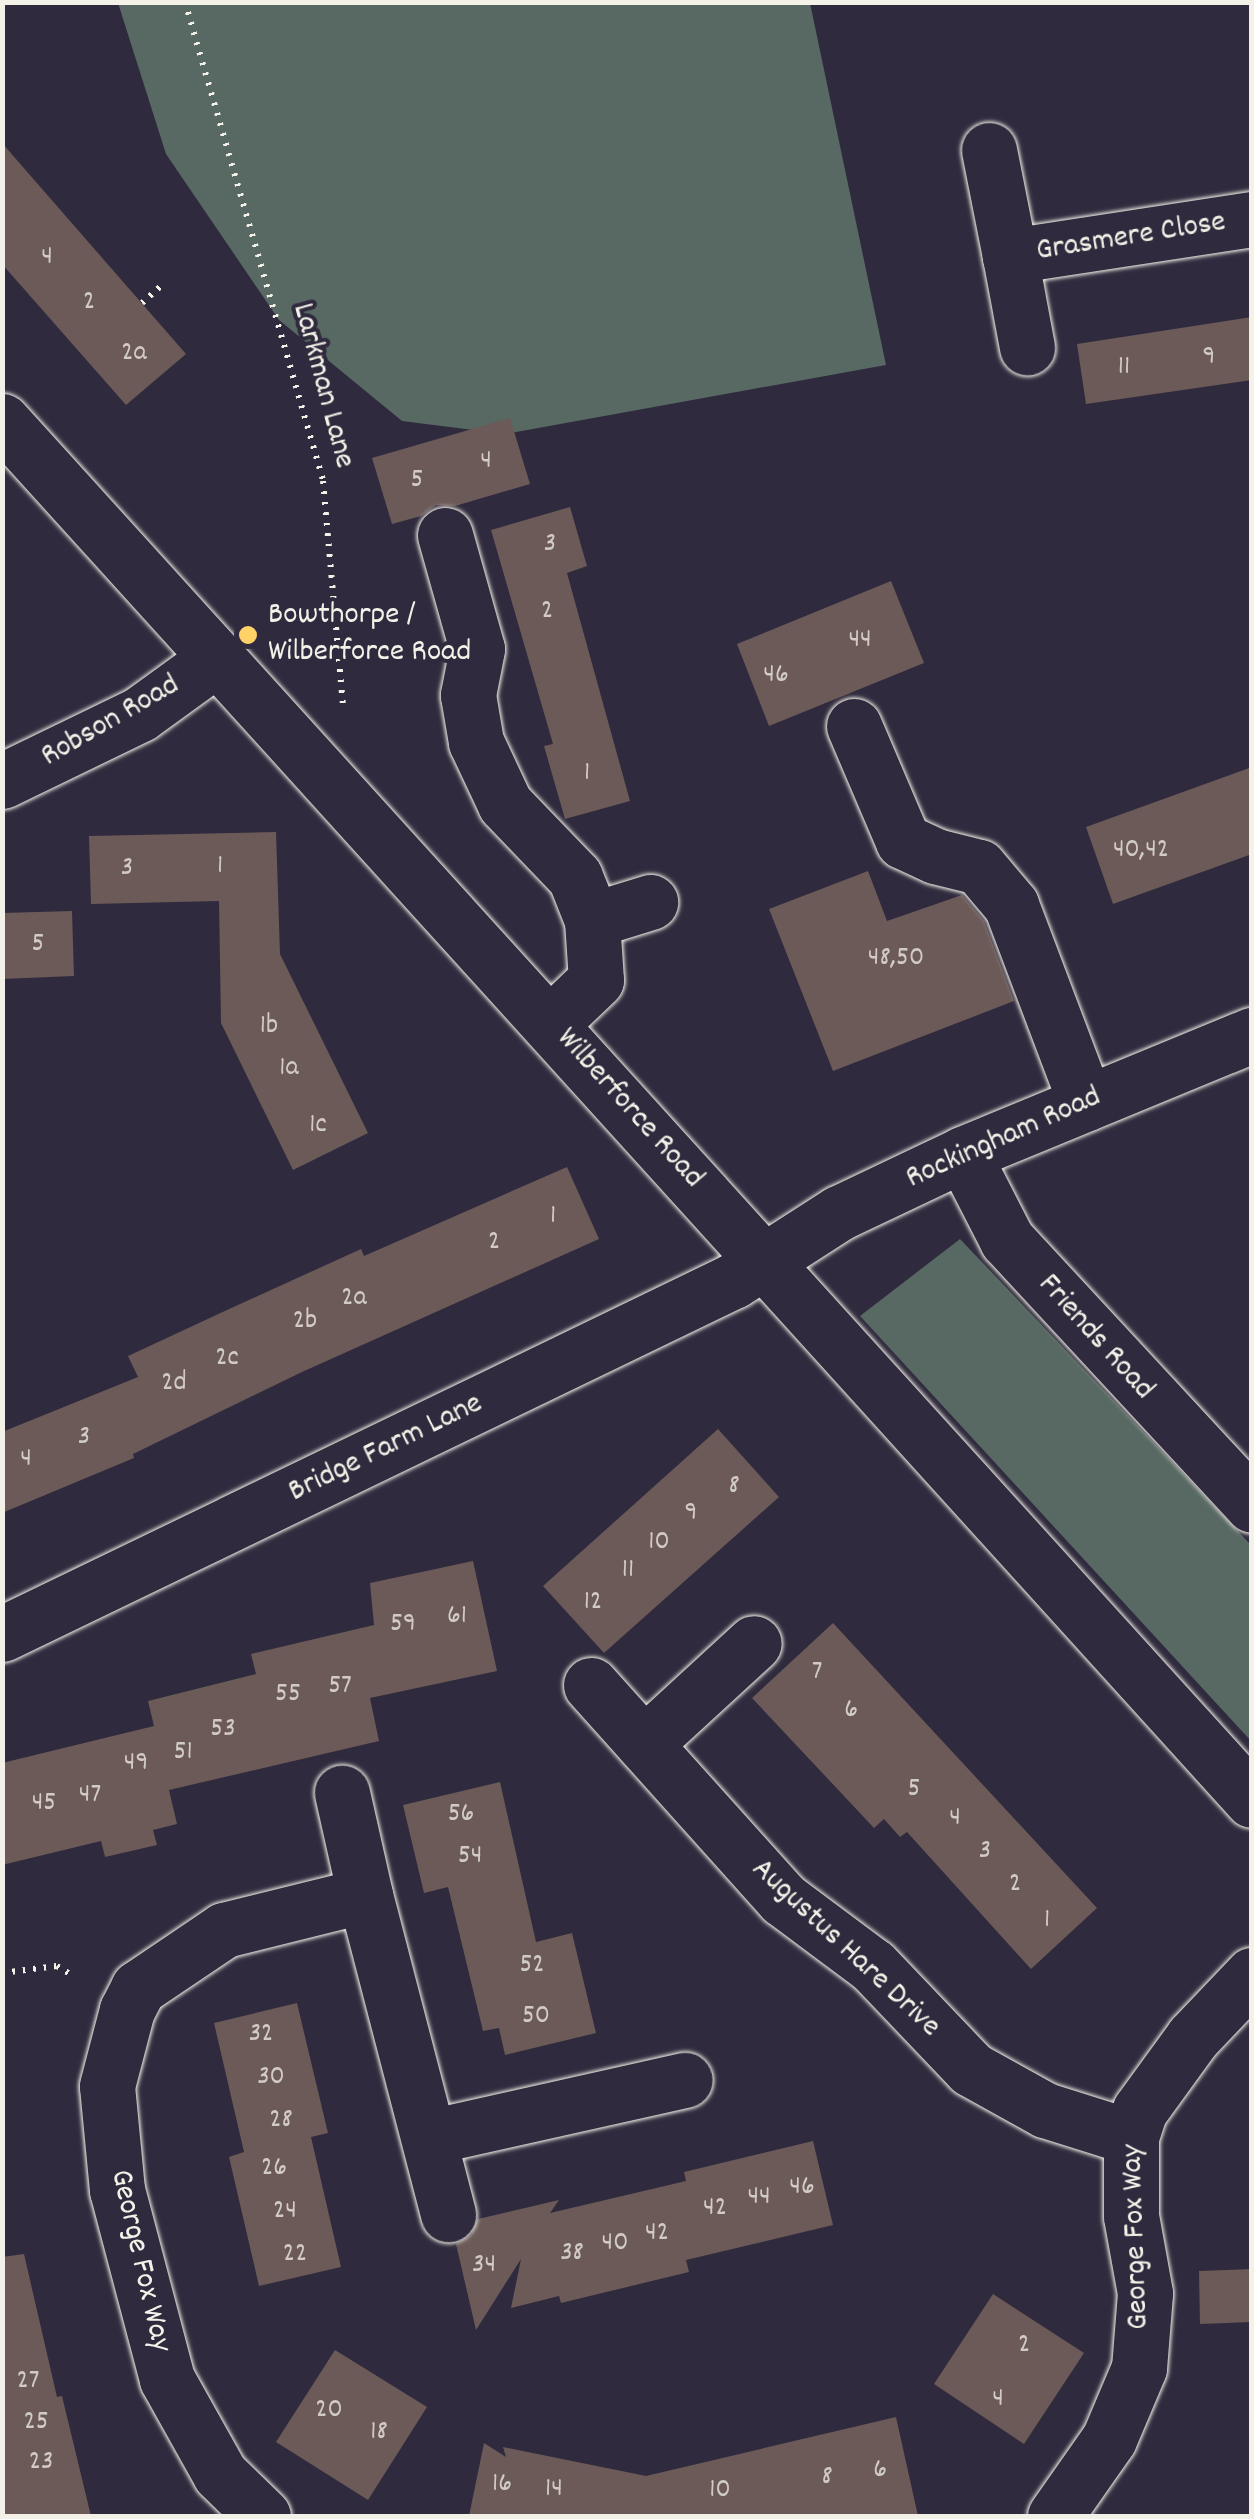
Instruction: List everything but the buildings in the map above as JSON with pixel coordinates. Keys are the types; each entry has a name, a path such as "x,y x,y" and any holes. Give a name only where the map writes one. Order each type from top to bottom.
{"street":[{"name":"Grasmere Close","path":"989,150 1028,347"},
{"name":"Grasmere Close","path":"1010,256 1252,219"},
{"name":"Wilberforce Road","path":"2,421 1252,1800"},
{"path":"445,535 476,649 468,695 476,742 505,804 575,878 592,920 596,980 551,1023"},
{"name":"Robson Road","path":"2,781 140,714 216,659"},
{"path":"854,726 903,841 934,856 979,867 1011,904 1086,1103"},
{"path":"592,920 650,902"},
{"name":"Rockingham Road","path":"766,1260 838,1214 963,1154 1252,1035"},
{"name":"Friends Road","path":"963,1154 1006,1240 1252,1505"},
{"name":"Bridge Farm Lane","path":"2,1634 733,1282 766,1260"},
{"path":"644,1744 754,1643"},
{"name":"Augustus Hare Drive","path":"591,1686 782,1899 873,1966 971,2070 1045,2110 1130,2137"},
{"path":"342,1793 448,2214"},
{"name":"George Fox Way","path":"263,2516 220,2474 167,2380 117,2190 108,2086 127,2010 138,1988 224,1930 365,1895"},
{"name":"George Fox Way","path":"1057,2516 1110,2439 1139,2368 1145,2294 1131,2216 1130,2137 1140,2110 1193,2037 1252,1975"},
{"path":"429,2137 685,2080"}],"path":[{"name":"Larkman Lane","path":"186,2 323,481 343,680 340,794"},
{"path":"142,303 162,285"}],"green space":[{"path":"118,3 810,3 886,365 505,434 402,421 279,320 166,154"},
{"path":"960,1239 1251,1545 1251,1741 860,1316"}],"place":[{"name":"Bowthorpe / Wilberforce Road","path":"248,635"}]}
